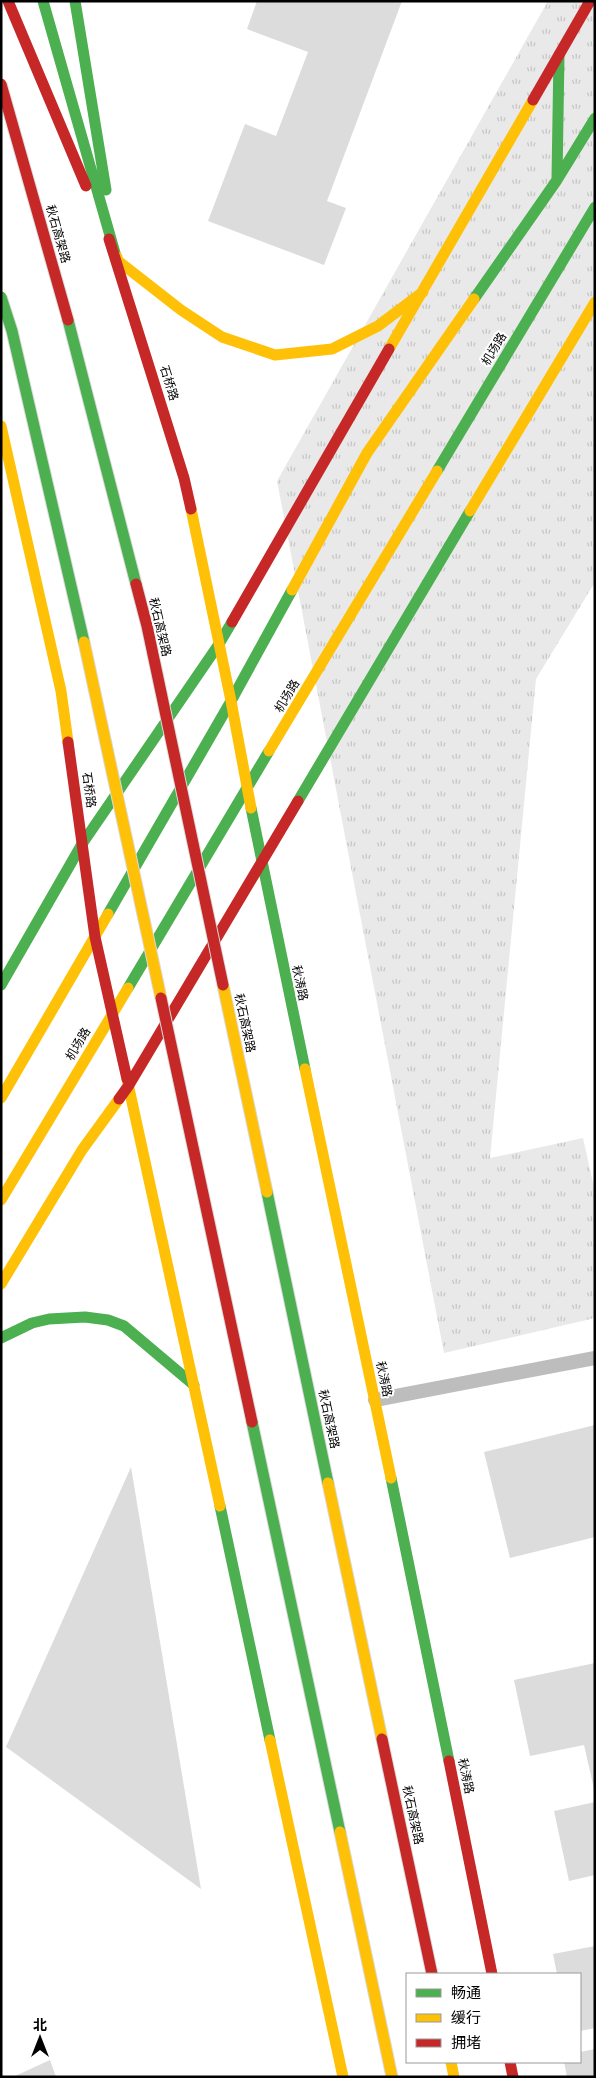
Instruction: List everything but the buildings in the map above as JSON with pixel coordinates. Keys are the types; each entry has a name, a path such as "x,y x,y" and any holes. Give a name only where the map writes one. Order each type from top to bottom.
{"main road":[{"name":"石桥路","path":"8,1 117,260 184,478 231,701 247,789"},
{"path":"43,1 117,260 181,310 222,337 275,355 332,349 378,326 423,292"},
{"path":"75,1 117,260"},
{"path":"1,985 82,844 219,644 590,1"},
{"path":"557,180 559,55"},
{"name":"秋石高架路","path":"1,84 67,317 147,626 432,1973"},
{"path":"1,1098 231,701 366,453 557,180 595,118"},
{"name":"机场路","path":"1,1200 595,207"},
{"path":"1,296 12,331 81,626 392,2077"},
{"path":"1,1284 82,1150 129,1085 595,302"},
{"name":"石桥路","path":"1,426 61,691 95,937 113,1012"},
{"name":"秋涛路","path":"247,789 260,862 375,1400 492,1973"},
{"path":"113,1012 343,2077"},
{"path":"1,1338 32,1323 49,1319 85,1317 108,1320 124,1326 194,1385"},
{"path":"451,2063 454,2077"},
{"path":"510,2063 513,2077"}],"lane":[{"path":"375,1400 595,1358"}],"green space":[{"path":"548,1 595,1 595,582 536,679 490,1158 583,1138 595,1192 595,1318 444,1353 277,481"}],"traffic: fast":[{"path":"43,1 117,260"},
{"path":"75,1 106,190"},
{"path":"557,178 559,55"},
{"path":"474,299 557,180 595,118"},
{"path":"437,471 595,207"},
{"path":"1,297 12,331 84,642"},
{"path":"68,320 136,584"},
{"path":"298,801 470,511"},
{"path":"108,914 231,701 292,590"},
{"path":"1,985 82,844 219,644 232,622"},
{"path":"128,988 269,751"},
{"path":"251,808 305,1069"},
{"path":"267,1192 328,1483"},
{"path":"1,1338 32,1323 49,1319 85,1317 108,1320 124,1326 194,1385"},
{"path":"252,1422 340,1832"},
{"path":"391,1478 449,1761"},
{"path":"220,1506 270,1740"}],"traffic: slow":[{"path":"389,349 533,100"},
{"path":"117,257 117,260 181,310 222,337 275,355 332,349 378,326 423,292"},
{"path":"292,590 367,453 474,299"},
{"path":"470,511 595,302"},
{"path":"1,426 61,691 68,742"},
{"path":"269,751 437,471"},
{"path":"191,509 251,808"},
{"path":"84,642 161,998"},
{"path":"1,1098 108,914"},
{"path":"223,985 267,1192"},
{"path":"1,1200 128,988"},
{"path":"305,1069 391,1478"},
{"path":"127,1079 220,1506"},
{"path":"1,1284 82,1150 119,1099"},
{"path":"328,1483 382,1739"},
{"path":"270,1740 343,2077"},
{"path":"340,1832 392,2077"},
{"path":"451,2063 454,2077"}],"traffic: jam":[{"path":"8,1 86,186"},
{"path":"533,100 590,1"},
{"path":"1,84 68,320"},
{"path":"109,239 184,478 191,509"},
{"path":"232,622 389,349"},
{"path":"136,584 147,626 223,985"},
{"path":"68,742 95,937 127,1079"},
{"path":"119,1099 298,801"},
{"path":"161,998 252,1422"},
{"path":"382,1739 432,1973"},
{"path":"449,1761 492,1973"},
{"path":"510,2063 513,2077"}]}
